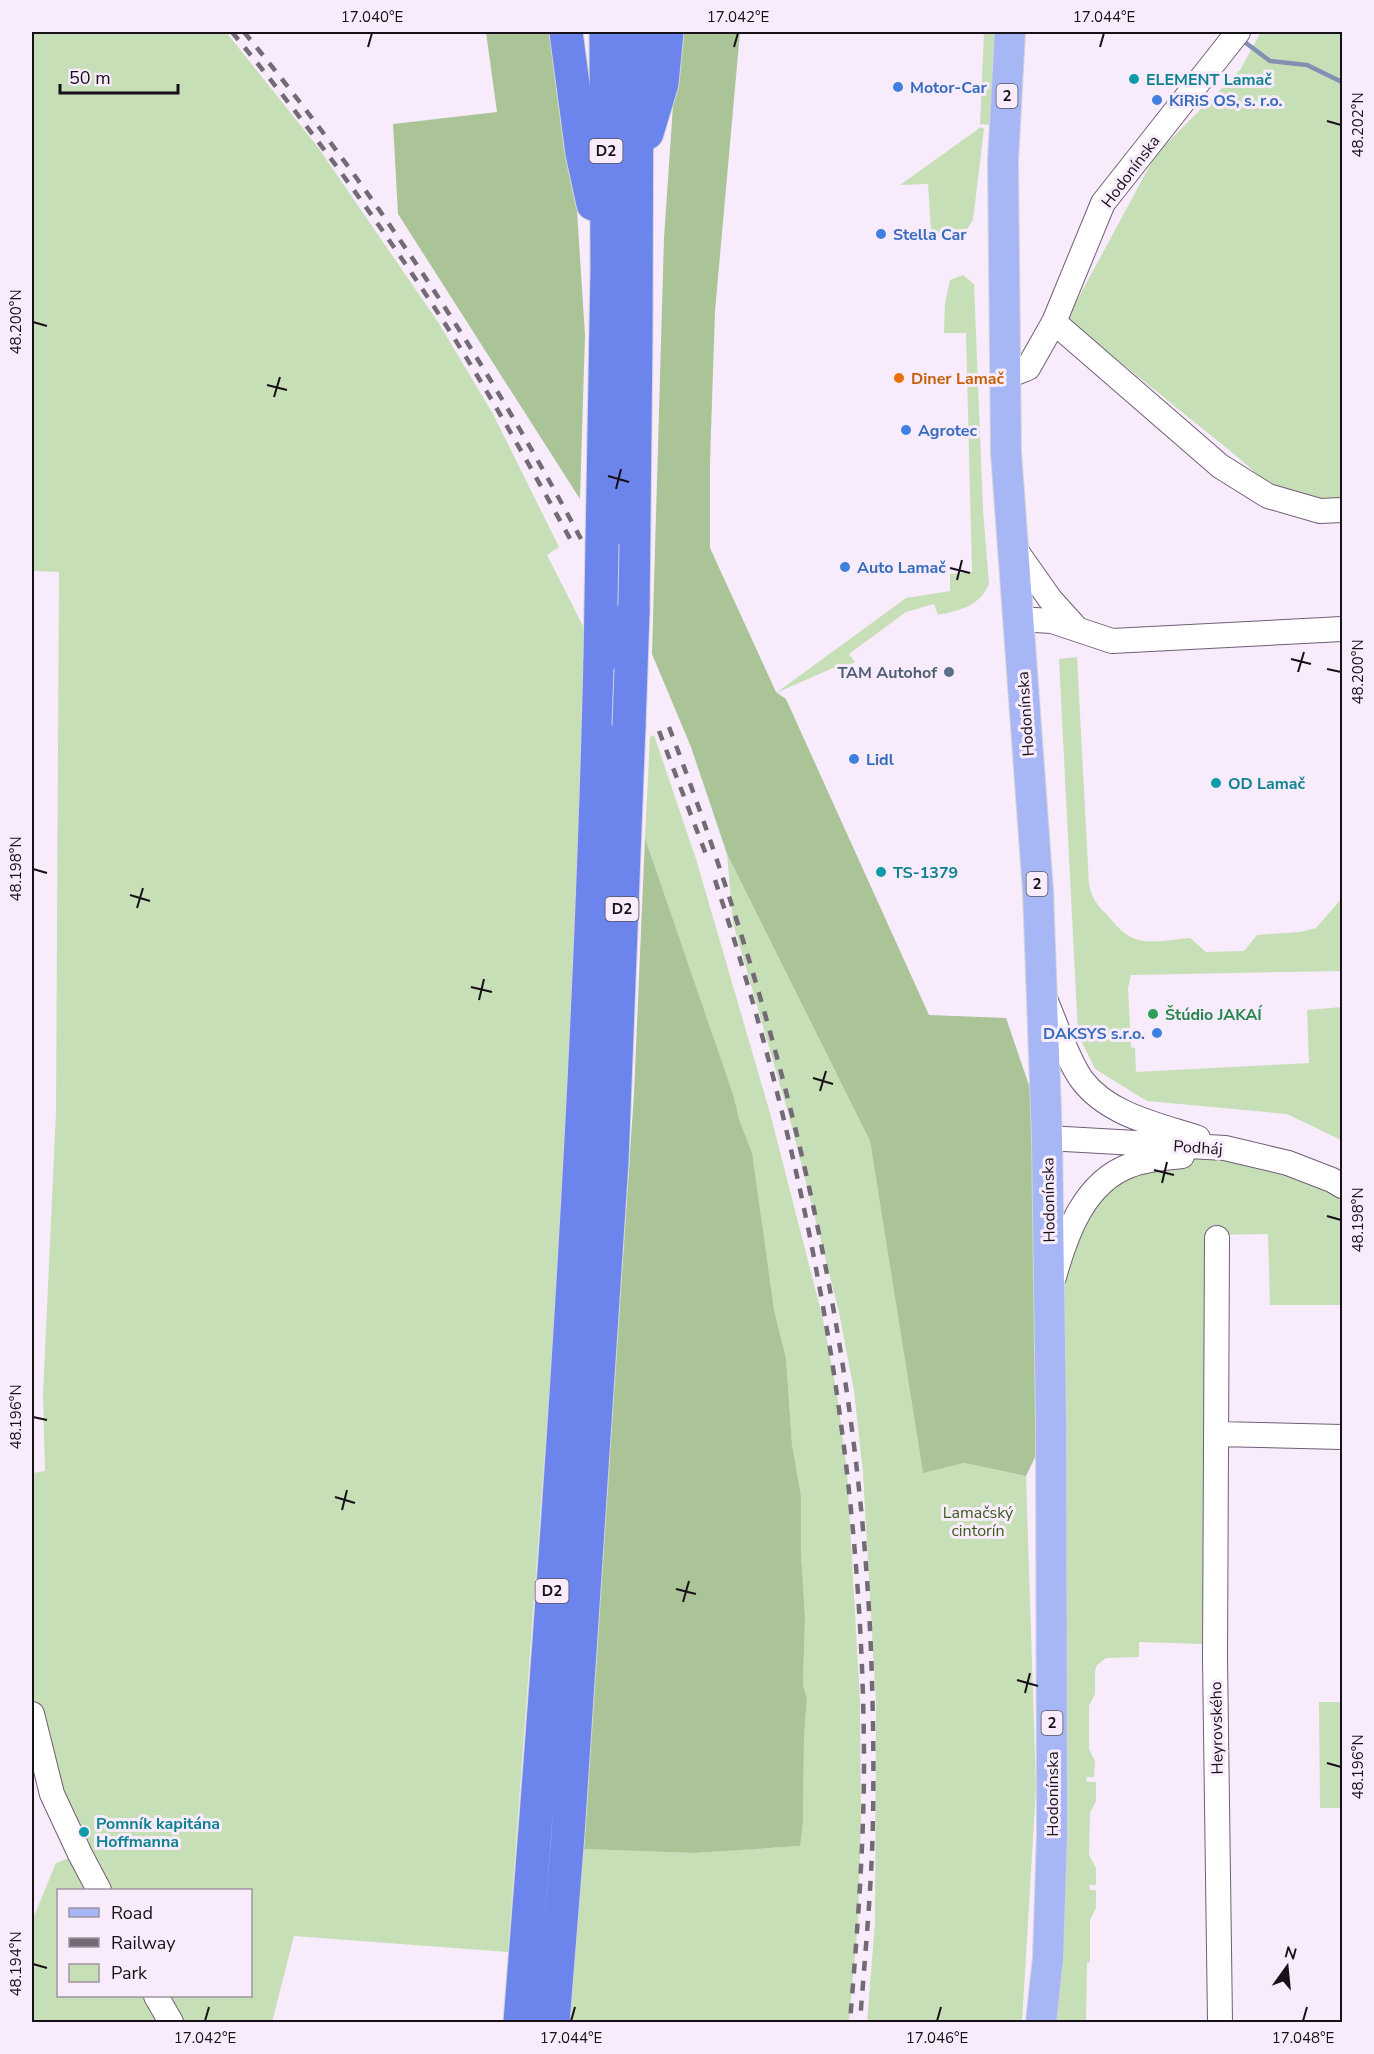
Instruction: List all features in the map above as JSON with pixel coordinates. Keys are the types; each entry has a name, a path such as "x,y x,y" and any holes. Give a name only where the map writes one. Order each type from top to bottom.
{"highway":[{"path":"566,32 582,153 607,270"},
{"name":"D2","path":"600,1092 596,846 607,270 606,32"},
{"name":"D2","path":"553,2022 569,1822 600,1092 629,726 633,612 638,164 637,32"},
{"path":"638,164 662,83 667,32"},
{"name":"D2","path":"520,2022 536,1820 597,1160"}],"main road":[{"name":"Hodonínska","path":"1010,32 1003,161 1006,452 1038,891 1047,1138 1052,1833 1048,1958 1041,2022"}],"street":[{"name":"Hodonínska","path":"1005,377 1028,368 1054,322 1103,203 1235,36"},
{"path":"1054,322 1220,466 1268,496 1320,511 1342,510"},
{"path":"1012,545 1050,599 1079,630"},
{"path":"1018,619 1052,621 1112,641 1342,629"},
{"path":"1042,992 1079,1075 1090,1089 1118,1110 1225,1148"},
{"name":"Podháj","path":"1047,1138 1225,1148 1288,1162 1342,1186"},
{"path":"1049,1295 1073,1222 1080,1209 1103,1181 1132,1164 1225,1148"},
{"name":"Heyrovského","path":"1217,1238 1215,1658 1220,2022"},
{"path":"1217,1434 1342,1437"},
{"path":"32,1714 52,1794 98,1889"},
{"path":"157,1997 171,2022"}],"green space":[{"path":"32,32 226,32 317,146 438,322 493,414 559,547 547,555 584,628 585,698 553,1340 508,1952 294,1936 272,2022 32,2022 32,1921 56,1863 80,1854 32,1714 32,1473 45,1471 43,1395 56,1112 59,572 32,571"},
{"path":"486,32 557,32 576,195 585,335 580,499 398,214 393,124 497,112"},
{"path":"678,32 740,32 715,311 710,462 710,548 776,692 786,699 929,1015 1006,1018 1047,1138 1051,1424 1026,1476 964,1463 923,1473 870,1141 727,854 691,747 652,654 664,238"},
{"path":"984,32 999,32 990,125 980,124"},
{"path":"1261,32 1342,32 1342,499 1328,500 1274,489 1067,319 1156,154 1240,70"},
{"path":"981,127 984,129 973,220 961,238 943,241 931,231 928,184 900,185"},
{"path":"963,275 974,284 983,510 989,584 980,598 961,609 938,615 934,604 906,612 849,654 855,662 840,670 833,668 776,693 906,598 950,591 950,574 972,572 966,333 944,333 945,303 950,280"},
{"path":"1077,657 1089,885 1098,905 1116,925 1129,936 1139,940 1161,941 1190,938 1206,952 1244,951 1257,935 1300,932 1316,928 1342,898 1342,971 1131,975 1128,988 1131,1047 1135,1048 1136,1072 1309,1063 1307,1010 1342,1007 1341,1140 1287,1114 1147,1101 1095,1069 1078,1034 1059,659"},
{"path":"654,735 696,859 770,1113 823,1319 837,1394 847,1471 860,1702 861,1820 858,1922 849,2022 569,2022 583,1849 694,1853 799,1846 803,1822 807,1698 803,1685 805,1618 801,1551 801,1496 792,1444 786,1358 774,1310 733,1094 645,838 650,737"},
{"path":"645,838 752,1153 774,1310 786,1358 792,1444 801,1496 801,1551 805,1618 803,1685 807,1698 803,1822 800,1846 694,1853 583,1849 634,1094"},
{"name":"Lamačský cintorín","path":"727,854 870,1141 923,1472 964,1463 1026,1476 1036,1788 1022,2022 867,2022 875,1922 876,1703 863,1473 854,1391 839,1312 789,1116 733,923"},
{"path":"1225,1148 1342,1186 1342,1305 1270,1305 1268,1234 1209,1235 1211,1307 1202,1644 1139,1642 1139,1657 1106,1658 1097,1665 1095,1694 1089,1706 1089,1749 1095,1761 1094,1777 1086,1777 1087,1782 1096,1782 1096,1801 1090,1813 1089,1855 1096,1868 1096,1885 1089,1885 1090,1890 1096,1890 1096,1908 1090,1920 1086,2022 1041,2022 1049,1295 1097,1187"},
{"path":"1319,1702 1342,1702 1342,1808 1320,1808"}],"waterway":[{"path":"1242,40 1270,61 1307,65 1342,82"}],"railway":[{"path":"232,32 314,136 367,208 417,282 493,402 573,544"},
{"path":"244,32 338,152 425,277 506,406 581,539"},
{"path":"669,727 710,839 779,1065 808,1180 831,1297 850,1414 863,1532 871,1651 873,1734 871,1868 860,2022"},
{"path":"659,731 707,857"},
{"path":"715,880 778,1095 803,1204 824,1314 841,1425 854,1537 861,1649 864,1761 858,1924 850,2022"}],"place":[{"name":"ELEMENT Lamač","path":"1134,79"},
{"name":"Motor-Car","path":"898,87"},
{"name":"KiRiS OS, s. r.o.","path":"1157,100"},
{"name":"Stella Car","path":"881,234"},
{"name":"Diner Lamač","path":"899,378"},
{"name":"Agrotec","path":"906,430"},
{"name":"Auto Lamač","path":"845,567"},
{"name":"TAM Autohof","path":"949,672"},
{"name":"Lidl","path":"854,759"},
{"name":"OD Lamač","path":"1216,783"},
{"name":"TS-1379","path":"881,872"},
{"name":"Štúdio JAKAÍ","path":"1153,1014"},
{"name":"DAKSYS s.r.o.","path":"1157,1033"},
{"name":"Pomník kapitána Hoffmanna","path":"84,1832"}]}
